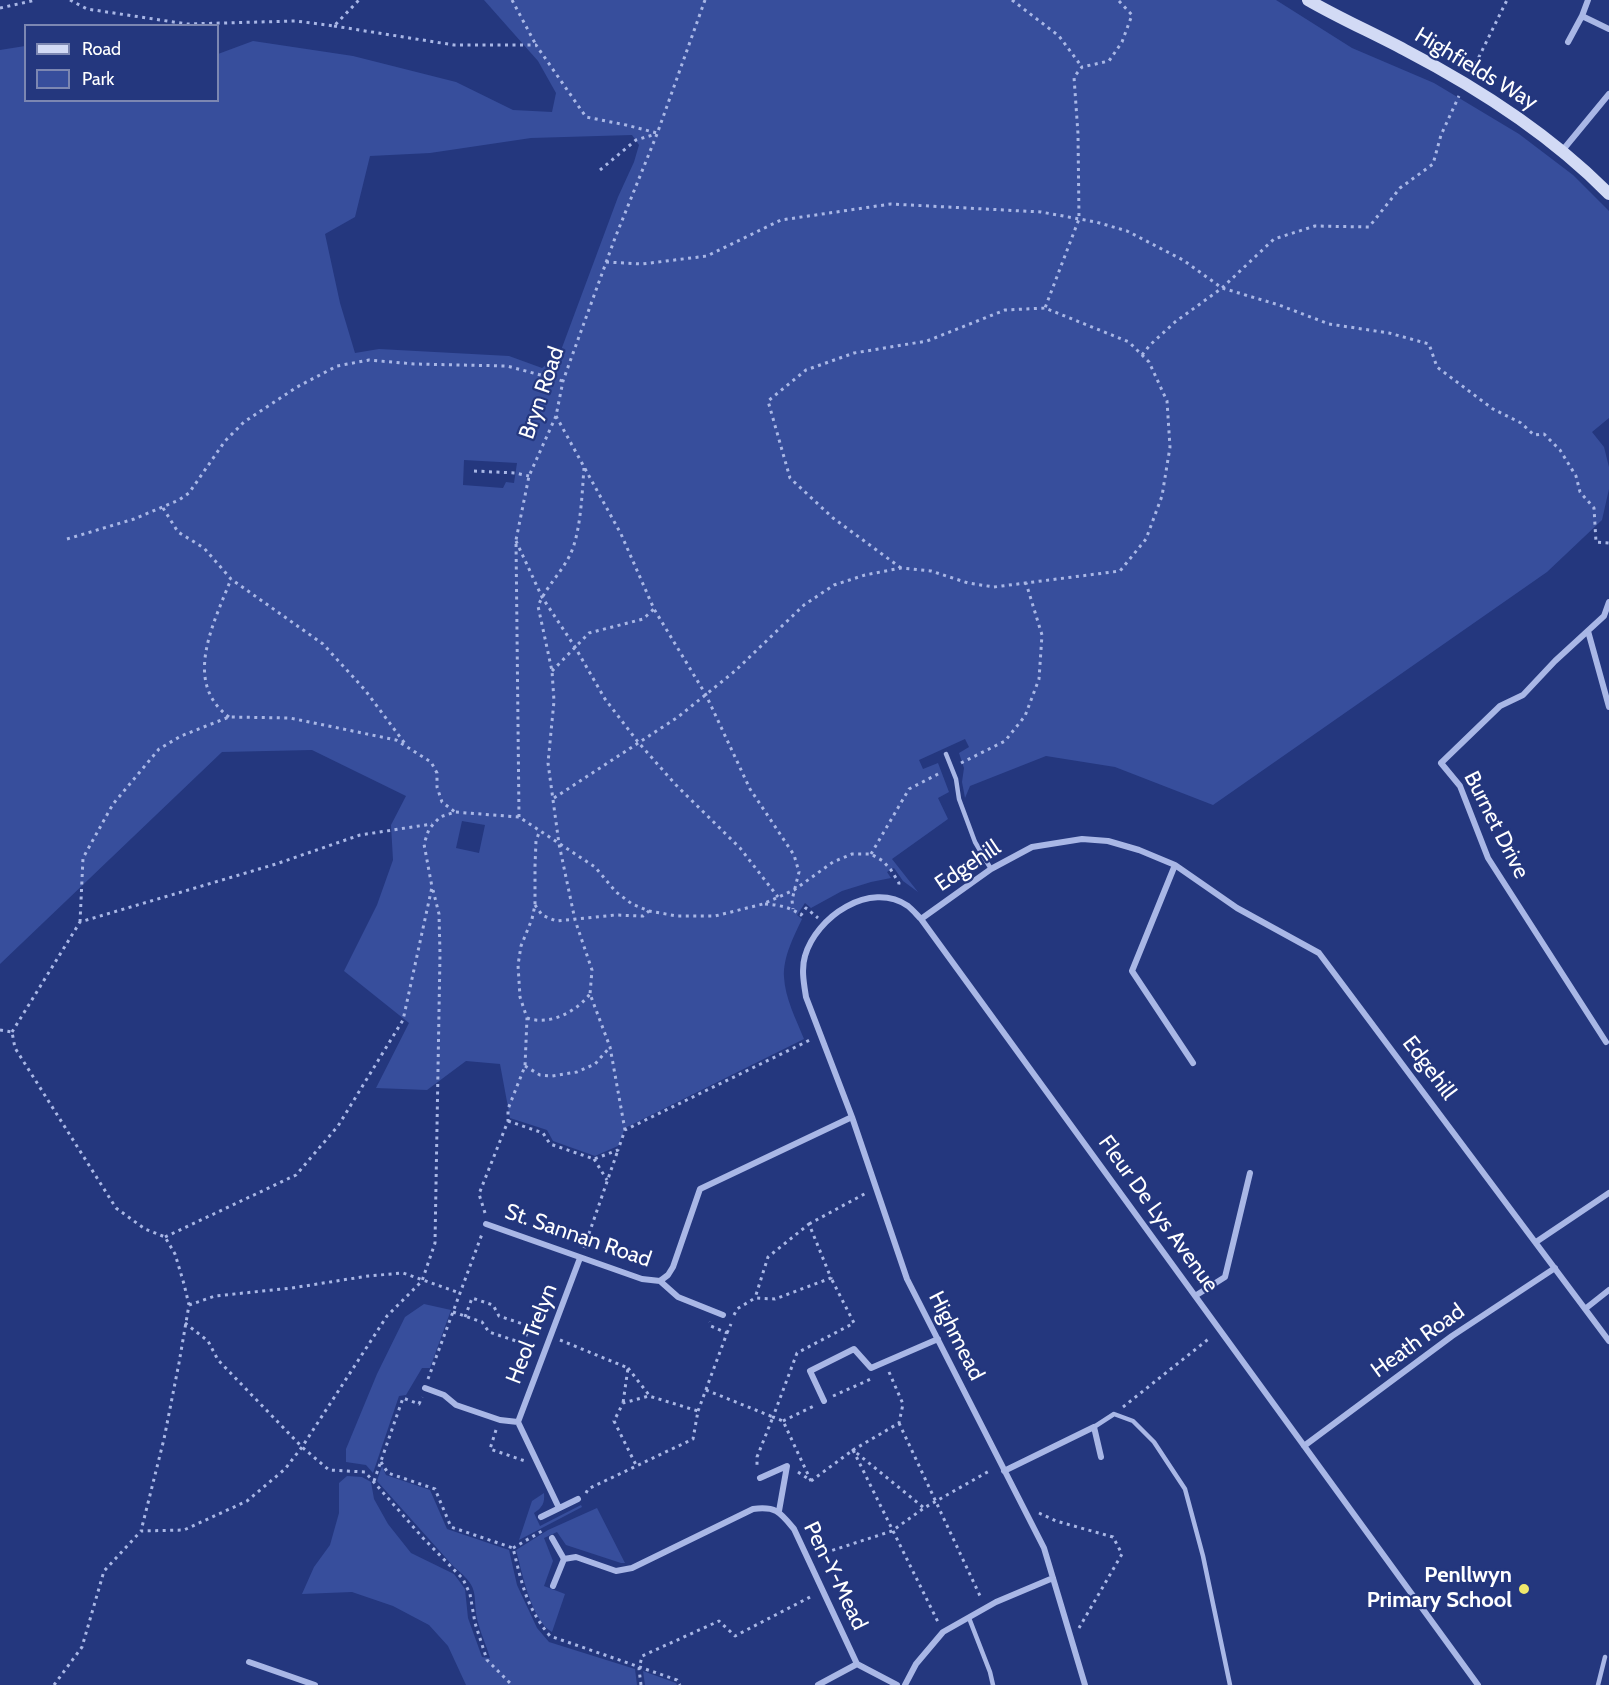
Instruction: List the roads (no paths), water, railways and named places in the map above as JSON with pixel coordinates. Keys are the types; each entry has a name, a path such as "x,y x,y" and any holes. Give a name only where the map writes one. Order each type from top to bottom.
{"main road":[{"name":"Highfields Way","path":"1308,0 1465,84 1532,128 1609,194"}],"street":[{"path":"1568,42 1582,16 1587,0"},
{"path":"1582,16 1609,29"},
{"path":"1562,152 1609,94"},
{"name":"Burnet Drive","path":"1606,1042 1488,858 1460,786 1441,763 1500,706 1523,695 1555,661 1604,616 1609,602"},
{"path":"1588,631 1609,708"},
{"name":"Edgehill","path":"921,919 991,869 1032,847 1082,839 1108,841 1139,850 1175,865 1237,908 1319,953 1609,1341"},
{"path":"1175,865 1132,971 1193,1063"},
{"name":"Fleur De Lys Avenue","path":"806,998 803,980 804,958 812,940 824,923 841,909 856,902 875,898 907,905 921,919 1478,1685"},
{"name":"Highmead","path":"806,998 852,1117 908,1279 1044,1548 1085,1685"},
{"name":"St. Sannan Road","path":"660,1281 673,1267 700,1189 852,1117"},
{"path":"1195,1296 1225,1277 1250,1173"},
{"path":"1536,1242 1609,1193"},
{"name":"St. Sannan Road","path":"486,1224 642,1279 660,1281 678,1297 723,1316"},
{"name":"Heol Trelyn","path":"518,1422 580,1258"},
{"name":"Heath Road","path":"1304,1446 1452,1336 1555,1268"},
{"path":"1585,1309 1609,1290"},
{"path":"824,1401 810,1371 854,1349 871,1368 938,1340"},
{"path":"425,1388 444,1395 456,1405 500,1420 518,1422 559,1508"},
{"path":"1002,1468 1094,1427 1101,1457"},
{"path":"760,1478 787,1466 779,1511"},
{"path":"541,1517 578,1499"},
{"name":"Pen-Y-Mead","path":"564,1559 576,1557 616,1571 632,1568 753,1509 766,1508 779,1511 794,1529 858,1664 897,1685"},
{"path":"552,1538 564,1559 553,1586"},
{"path":"905,1685 916,1664 943,1632 986,1608 1053,1578"},
{"path":"249,1662 315,1685"},
{"path":"818,1685 858,1664"}],"lane":[{"path":"946,754 975,842 991,869"},
{"path":"1094,1427 1114,1414 1133,1421 1154,1442 1185,1489 1203,1556 1230,1685"},
{"path":"969,1618 993,1685"},
{"path":"1598,1685 1605,1657"}],"place":[{"name":"Penllwyn Primary School","path":"1524,1589"}]}
